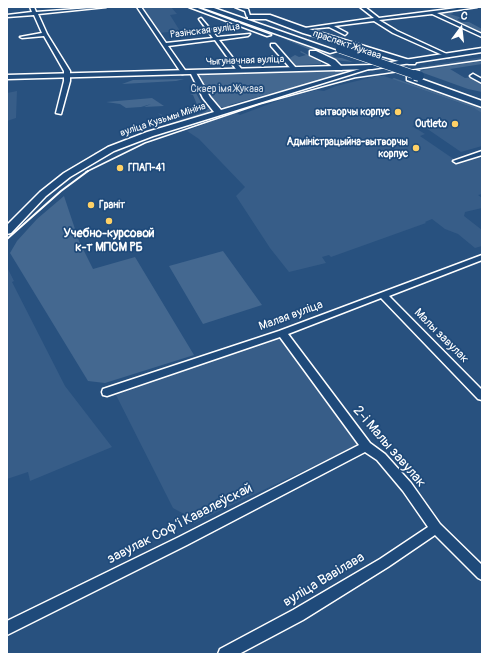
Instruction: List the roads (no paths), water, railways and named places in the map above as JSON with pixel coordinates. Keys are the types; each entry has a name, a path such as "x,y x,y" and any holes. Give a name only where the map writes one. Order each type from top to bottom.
{"main road":[{"name":"праспект Жукава","path":"204,7 250,19"},
{"name":"праспект Жукава","path":"221,7 283,32 414,77 482,98"},
{"path":"250,19 267,17 298,28 412,62"},
{"path":"250,19 269,35 332,62 339,68"},
{"path":"269,35 268,32 283,32 287,28 298,28"},
{"name":"Чыгуначная вуліца","path":"7,77 339,68 412,62 482,50"},
{"name":"праспект Жукава","path":"414,77 482,104"}],"street":[{"path":"32,7 45,34 65,67 68,76 59,113"},
{"path":"7,16 104,7"},
{"path":"139,7 184,73"},
{"path":"191,7 269,35"},
{"name":"праспект Жукава","path":"237,7 247,10 250,19"},
{"path":"362,7 395,32 447,56"},
{"path":"298,28 475,7"},
{"path":"432,12 482,36"},
{"path":"201,19 240,71"},
{"path":"329,25 345,34"},
{"path":"22,38 45,34"},
{"name":"Разінская вуліца","path":"165,45 248,35"},
{"path":"273,45 294,69"},
{"name":"вуліца Кузьмы Мініна","path":"7,231 43,194 67,175 92,159 116,147 150,134 372,66"},
{"path":"193,72 207,98 219,113"},
{"path":"482,74 473,76 482,81"},
{"path":"456,161 482,153"},
{"name":"Малая вуліца","path":"107,392 282,333 482,257"},
{"name":"Малы завулак","path":"382,294 482,396"},
{"name":"2-і Малы завулак","path":"282,333 366,446 381,456 403,482 436,528 482,574"},
{"name":"завулак Софʼі Кавалеўскай","path":"7,628 183,541 366,446"},
{"name":"вуліца Вавілава","path":"225,654 298,616 384,563 436,528"}],"railway":[{"path":"88,171 145,143 260,104 355,78 482,60"},
{"path":"7,239 61,191 88,171"}],"place":[{"name":"вытворчы корпус","path":"398,112"},
{"name":"Outleto","path":"455,124"},
{"name":"Адміністрацыйна-вытворчы корпус","path":"416,148"},
{"name":"ГПАП-41","path":"120,168"},
{"name":"Граніт","path":"91,205"},
{"name":"Учебно-курсовой к-т МПСМ РБ","path":"109,221"}],"park label":[{"name":"Сквер імя Жукава","path":"227,89"}]}
